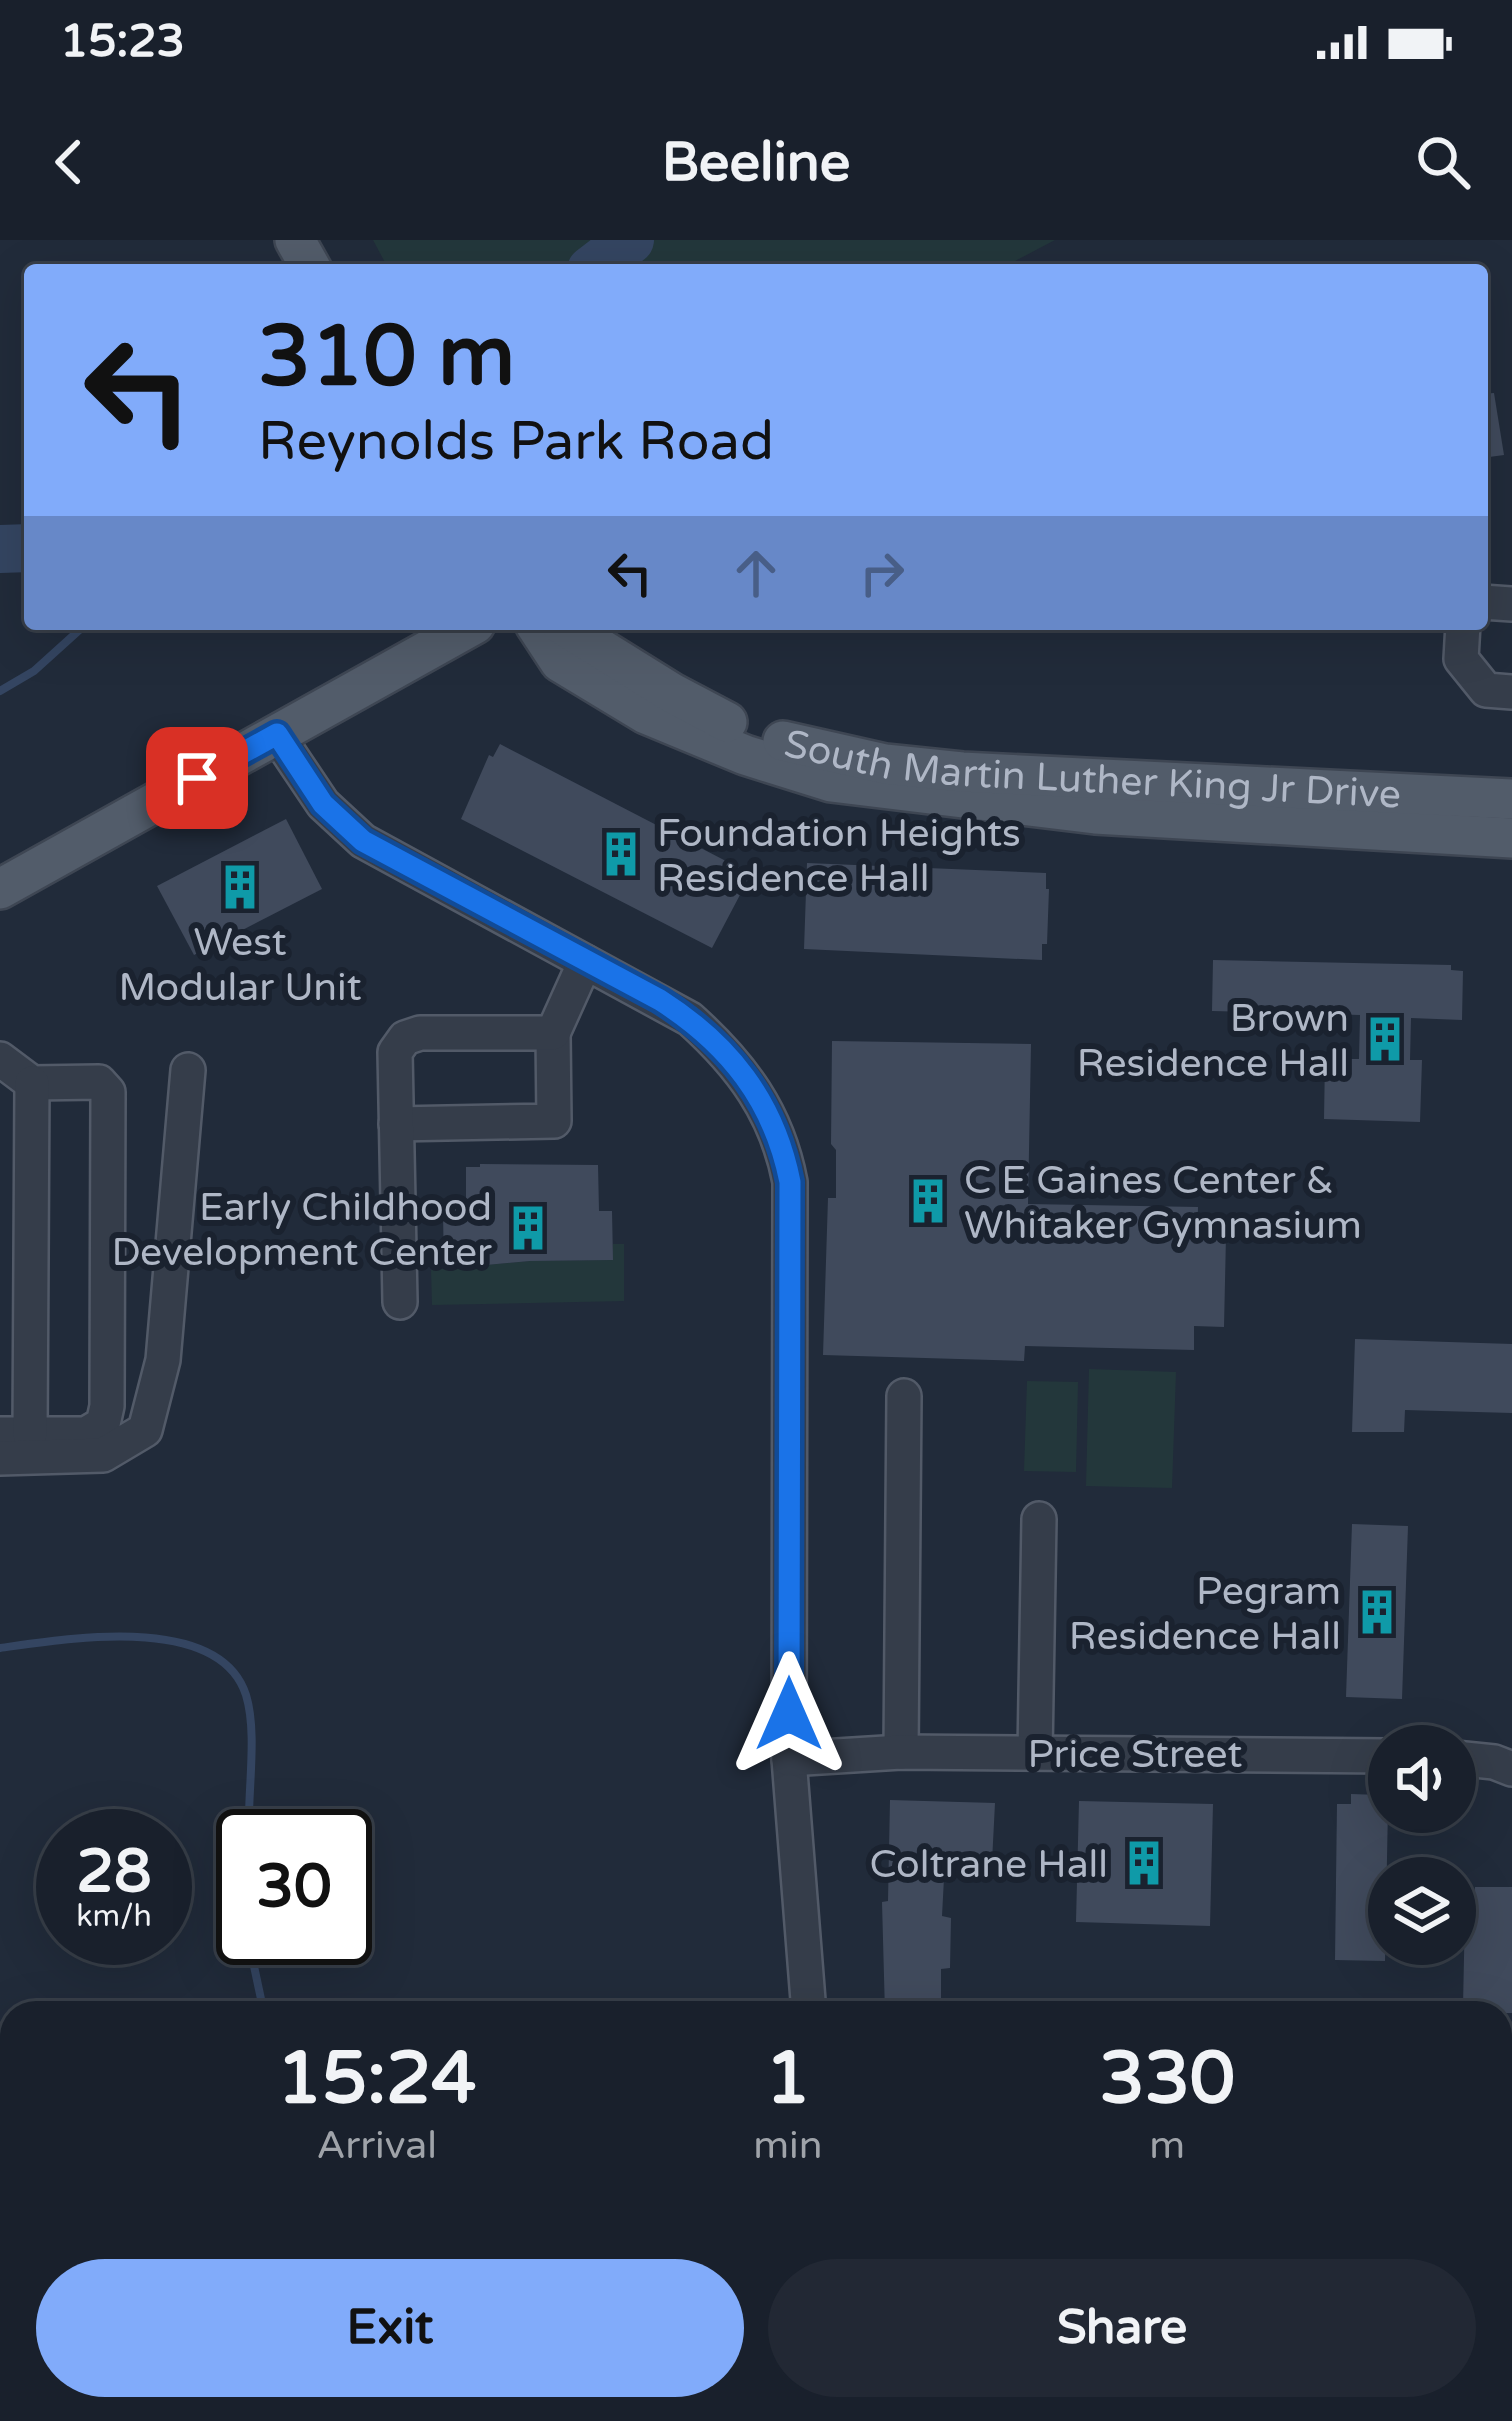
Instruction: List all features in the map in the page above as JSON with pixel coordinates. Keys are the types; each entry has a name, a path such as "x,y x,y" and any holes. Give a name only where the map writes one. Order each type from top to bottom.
{"main road":[{"path":"0,889 465,630"},
{"name":"South Martin Luther King Jr Drive","path":"539,630 560,662 646,714 746,755 831,782 1095,814 1512,838"},
{"name":"South Martin Luther King Jr Drive","path":"571,630 722,720 825,752 885,764 962,772 1512,799"}],"street":[{"path":"1463,630 1461,659 1486,690 1512,692"},
{"path":"277,734 323,804 363,841 675,1010 727,1052 771,1116 784,1148 790,1182 789,1759 808,2001"},
{"path":"396,1124 554,1121 553,1033 585,962"},
{"path":"400,1302 395,1052 405,1038 420,1033 553,1033"},
{"path":"0,1059 32,1083 99,1082 108,1091 107,1406 103,1424 86,1434 15,1434 32,1083"},
{"path":"0,1458 103,1455 145,1430 164,1360 188,1070"},
{"path":"891,1752 904,1396"},
{"path":"1035,1753 1039,1520"},
{"name":"Price Street","path":"789,1759 891,1752 1368,1756"},
{"path":"1476,1760 1512,1769"}],"green space":[{"path":"373,240 1055,240 1009,264 386,264"},
{"path":"613,1244 624,1244 624,1301 432,1305 431,1270 612,1260"},
{"path":"1089,1369 1176,1372 1172,1488 1086,1486"},
{"path":"1027,1381 1078,1382 1076,1472 1024,1471"}],"building":[{"path":"1494,393 1504,455 1488,457 1488,394"},
{"name":"Foundation Heights Residence Hall","path":"500,744 751,874 712,948 461,819 489,755 493,757"},
{"name":"West Modular Unit","path":"286,819 322,889 194,955 157,886"},
{"name":"Foundation Heights Residence Hall","path":"807,863 1046,873 1047,944 1042,944 1042,960 804,949"},
{"name":"Brown Residence Hall","path":"1213,960 1451,965 1451,970 1463,971 1462,1020 1411,1018 1410,1060 1422,1060 1420,1122 1324,1119 1325,1059 1359,1059 1360,1015 1212,1011"},
{"name":"C E Gaines Center & Whitaker Gymnasium","path":"832,1041 1031,1044 1028,1204 1198,1207 1197,1235 1226,1236 1224,1327 1194,1326 1194,1350 1025,1346 1024,1361 823,1355 828,1198 836,1198 836,1150 831,1144"},
{"name":"Early Childhood Development Center","path":"598,1165 599,1211 612,1211 613,1260 444,1269 443,1213 466,1206 466,1167"},
{"path":"1355,1339 1512,1344 1512,1413 1405,1410 1404,1432 1352,1432"},
{"name":"Pegram Residence Hall","path":"1352,1524 1408,1526 1402,1699 1346,1697"},
{"path":"1351,1794 1368,1795 1368,1833 1387,1833 1387,1857 1368,1857 1368,1961 1335,1960 1337,1804 1351,1804"},
{"path":"890,1800 995,1803 992,1862 945,1859 942,1916 951,1918 950,1968 941,1969 941,2001 885,2001 882,1902 888,1901"},
{"name":"Coltrane Hall","path":"1079,1801 1213,1804 1210,1926 1076,1922"},
{"path":"1476,1887 1512,1887 1512,2001 1463,2001 1464,1965 1476,1965"}],"waterway":[{"path":"599,264 630,240"},
{"path":"0,549 24,548"},
{"path":"0,691 34,671 79,630"},
{"path":"0,1648 137,1637 205,1651 230,1669 246,1695 252,1746 250,1809"},
{"path":"254,1965 261,2001"}],"place":[{"name":"Foundation Heights Residence Hall","path":"621,854"},
{"name":"West Modular Unit","path":"240,887"},
{"name":"Brown Residence Hall","path":"1385,1039"},
{"name":"C E Gaines Center & Whitaker Gymnasium","path":"928,1201"},
{"name":"Early Childhood Development Center","path":"528,1228"},
{"name":"Pegram Residence Hall","path":"1377,1612"},
{"name":"Coltrane Hall","path":"1144,1863"}],"route":[{"path":"197,778 277,734 323,804 363,841 660,1000 727,1052 752,1084 784,1148 790,1182 789,1714"}]}
